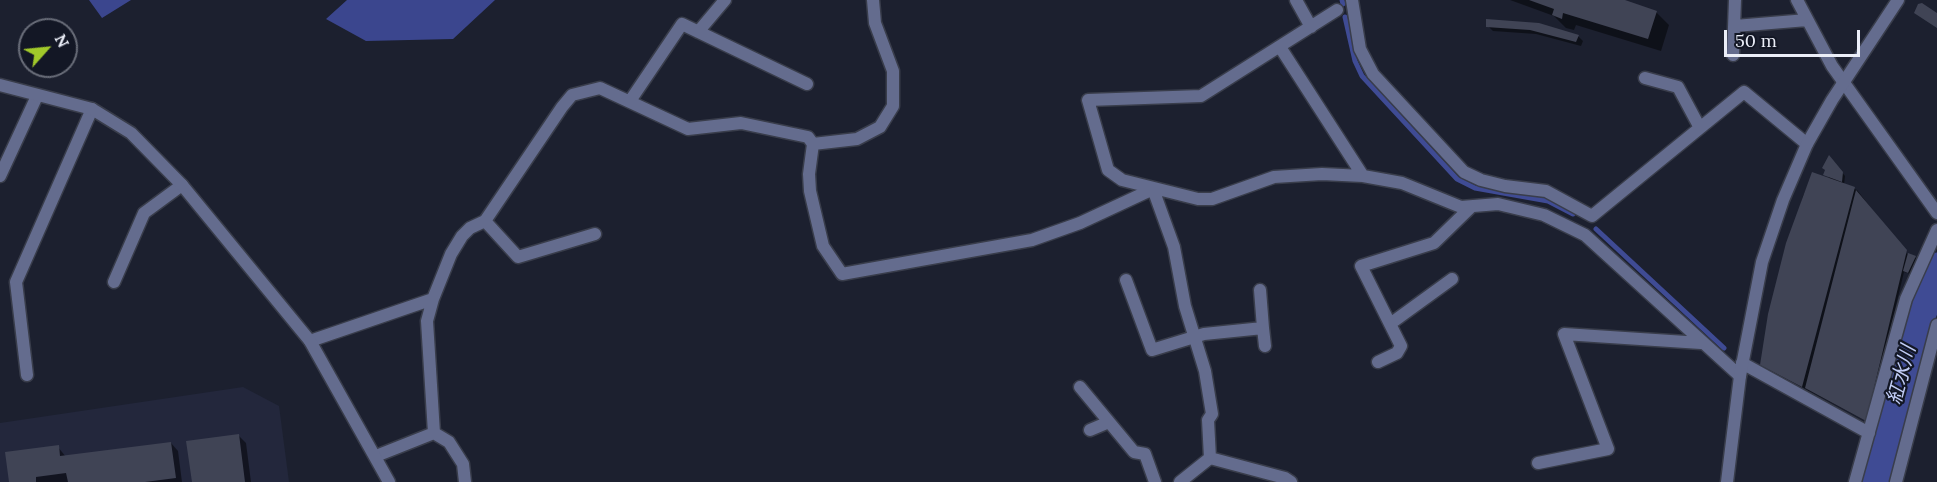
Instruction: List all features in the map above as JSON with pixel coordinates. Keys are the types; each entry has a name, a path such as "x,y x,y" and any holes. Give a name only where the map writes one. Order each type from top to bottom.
{"street":[{"path":"698,32 725,0"},
{"path":"813,144 857,139 880,127 892,106 895,88 893,71 875,24 873,0"},
{"path":"1296,0 1311,27"},
{"path":"1352,0 1360,49 1373,74 1464,172 1481,180 1505,186 1546,191 1592,216 1744,92 1807,144"},
{"path":"1733,55 1736,0"},
{"path":"1797,0 1842,82 1937,213"},
{"path":"1727,482 1742,363 1762,262 1807,144 1842,82 1898,0"},
{"path":"1337,10 1202,96 1088,100 1108,170 1122,180 1198,199 1212,199 1274,177 1322,174 1363,176 1402,183 1461,207 1498,204 1544,214 1585,235 1701,343 1740,376"},
{"path":"1735,26 1807,20"},
{"path":"630,101 682,24 807,84"},
{"path":"1280,47 1363,176"},
{"path":"1645,78 1678,87 1700,128"},
{"path":"0,85 92,109 131,133 182,185 310,341 389,482"},
{"path":"434,433 427,321 451,254 470,228 485,221 572,95 600,88 688,129 741,123 808,137 813,144 809,174 810,191 823,246 842,274 1032,240 1080,223 1154,189"},
{"path":"0,176 37,96"},
{"path":"27,375 16,282 92,109"},
{"path":"114,282 144,213 182,185"},
{"path":"1154,189 1174,247 1185,306 1209,394 1212,414 1208,420 1210,458"},
{"path":"1378,362 1397,353 1401,346 1361,266 1434,243 1470,208"},
{"path":"485,221 518,257 595,234"},
{"path":"1855,482 1906,299 1937,230"},
{"path":"1390,324 1452,279"},
{"path":"1126,280 1152,350 1194,336 1263,328"},
{"path":"1260,290 1265,346"},
{"path":"310,341 433,299"},
{"path":"1896,482 1937,325"},
{"path":"1538,463 1608,449 1564,334 1701,343"},
{"path":"1742,363 1869,433"},
{"path":"1080,387 1134,452 1145,454 1155,482"},
{"path":"1090,430 1108,422"},
{"path":"376,456 434,433"},
{"path":"434,433 449,442 463,464 465,482"},
{"path":"1180,482 1210,458"},
{"path":"1210,458 1285,478 1291,482"}],"shaded area":[{"path":"89,0 131,0 102,18"},
{"path":"347,0 495,0 453,39 366,41 326,19"},
{"path":"243,387 279,406 289,482 0,482 0,423"}],"building":[{"path":"1529,0 1625,0 1657,11 1648,39 1563,13 1562,19 1552,15 1554,9"},
{"path":"1922,3 1937,13 1937,28 1914,13 1918,4"},
{"path":"1486,19 1539,23 1579,35 1576,42 1530,30 1486,27"},
{"path":"1829,155 1843,172 1842,182 1823,175 1825,170 1822,168"},
{"path":"1812,172 1855,187 1802,387 1760,365 1768,314 1786,243"},
{"path":"1856,190 1907,250 1866,421 1805,388"},
{"path":"1908,253 1916,256 1908,273 1903,271"},
{"path":"239,434 245,482 192,482 186,441"},
{"path":"171,442 176,478 145,482 68,482 66,473 36,477 36,482 9,482 5,452 59,445 60,456"}],"waterway":[{"path":"1342,0 1343,4"},
{"path":"1345,17 1355,61 1362,76 1457,179 1475,188 1548,201 1573,214"},
{"path":"1596,229 1724,348"},
{"name":"紅水川","path":"1873,482 1918,318 1937,269"}]}
